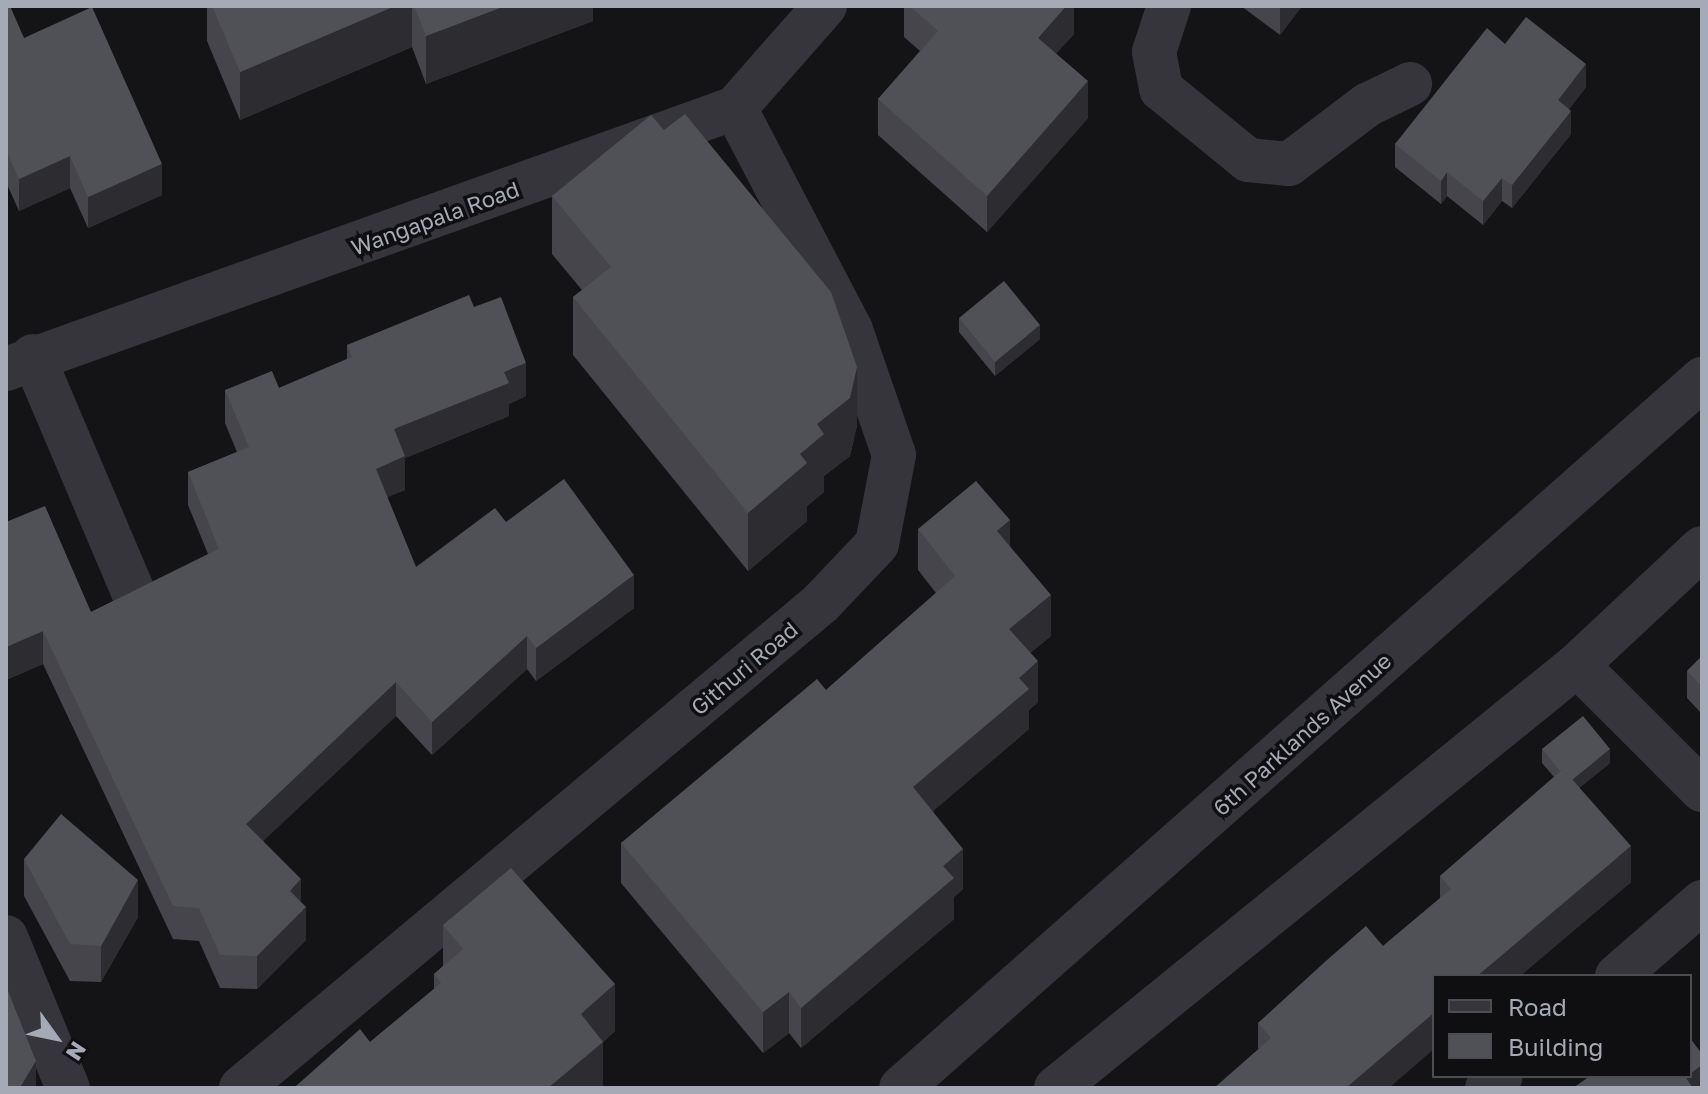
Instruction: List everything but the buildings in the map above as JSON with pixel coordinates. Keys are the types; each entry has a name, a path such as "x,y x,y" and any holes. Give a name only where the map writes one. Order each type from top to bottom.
{"street":[{"name":"Wangapala Road","path":"19,362 735,108 825,6"},
{"path":"1169,6 1154,52 1161,89 1248,160 1289,164 1367,105 1410,84"},
{"name":"Githuri Road","path":"241,1088 821,603 877,544 894,455 851,330 735,108"},
{"path":"19,362 134,594"},
{"name":"6th Parklands Avenue","path":"901,1088 1702,379"},
{"path":"1056,1088 1577,665 1702,548"},
{"path":"1577,665 1702,790"},
{"path":"1619,974 1702,902"},
{"path":"6,937 68,1088"}]}
